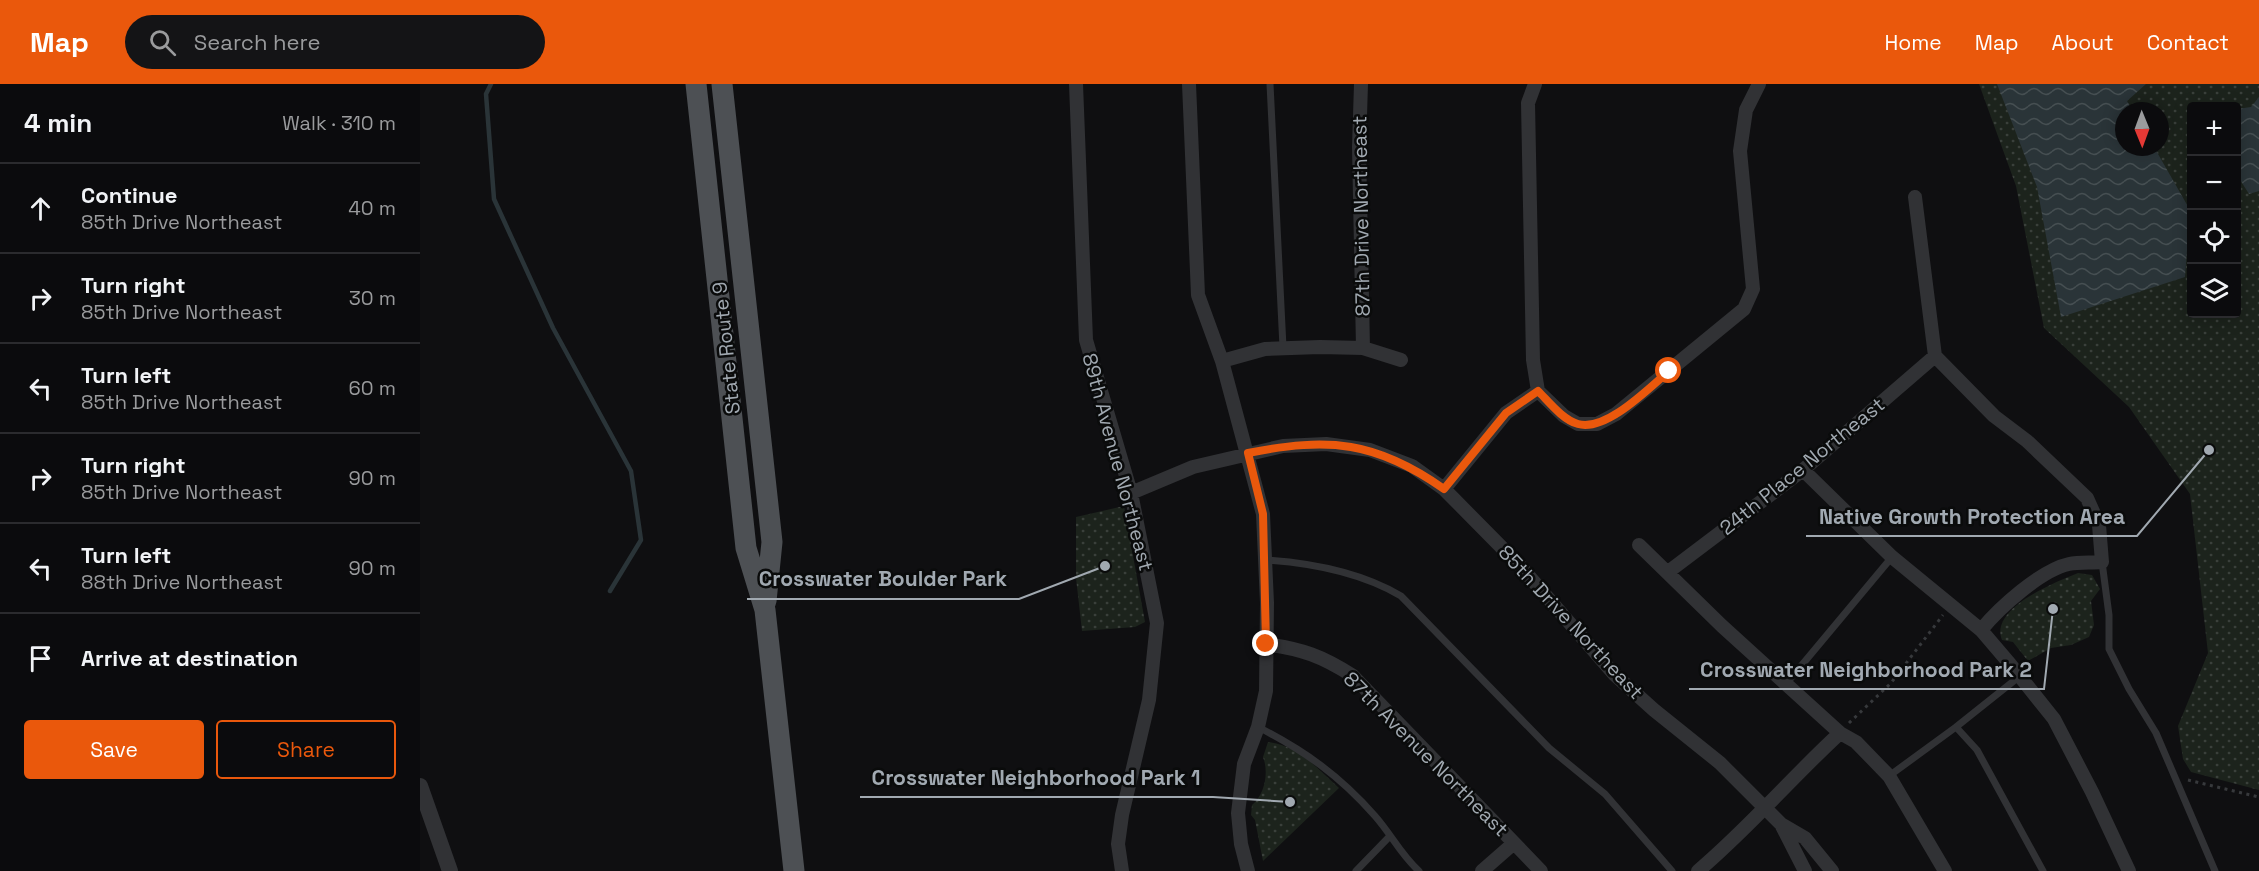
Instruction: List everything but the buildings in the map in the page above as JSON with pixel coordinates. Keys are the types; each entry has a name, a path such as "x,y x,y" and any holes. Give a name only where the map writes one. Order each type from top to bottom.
{"main road":[{"name":"State Route 9","path":"696,84 746,548 765,610 794,871"},
{"name":"State Route 9","path":"722,84 771,542 765,610"}],"street":[{"name":"89th Avenue Northeast","path":"1076,84 1086,340 1131,493 1158,623 1149,700 1122,815 1118,843 1122,871"},
{"path":"1189,84 1198,294 1222,361 1263,514 1266,691 1258,727 1244,764 1238,813 1241,844 1248,871"},
{"name":"87th Drive Northeast","path":"1361,84 1359,147 1363,348"},
{"path":"1535,84 1528,103 1533,360 1538,391 1564,416 1578,424 1597,424 1616,414 1744,309 1753,289 1740,152 1746,110 1759,84"},
{"path":"1915,197 1935,356 1994,416 2027,441 2087,498 2099,525 2102,562 2068,564 2040,578 1993,615 1981,630"},
{"path":"1222,361 1241,354 1283,347 1363,348 1401,360"},
{"name":"24th Place Northeast","path":"1668,572 1803,471 1935,356"},
{"path":"1444,489 1506,413 1538,391"},
{"name":"85th Drive Northeast","path":"1131,493 1193,467 1283,446 1326,444 1370,450 1412,466 1444,489 1521,567 1614,674 1653,710 1720,763 1781,824 1805,838 1832,871"},
{"path":"1803,471 1892,557 1981,630 2020,676 2054,719 2129,871"},
{"path":"1639,545 1722,626 1840,733 1856,742 1889,776 1945,871"},
{"name":"87th Avenue Northeast","path":"1266,644 1295,648 1324,657 1353,675 1541,871"},
{"path":"1698,871 1742,833 1840,733"},
{"path":"420,786 450,871"},
{"name":"85th Drive Northeast","path":"1781,824 1805,871"},
{"path":"1482,871 1514,843"}],"lane":[{"path":"1270,84 1283,347"},
{"path":"1786,684 1892,557"},
{"path":"1265,560 1330,569 1380,583 1401,596 1549,748 1605,794 1672,871"},
{"path":"2102,562 2109,615 2109,649 2128,689 2156,733 2215,871"},
{"path":"1889,776 2020,676"},
{"path":"1258,727 1299,747 1328,770 1364,804 1419,871"},
{"path":"1956,727 1977,750 2043,871"},
{"path":"1356,871 1389,837"}],"path":[{"path":"1840,733 1892,683 1952,605"},
{"path":"2175,777 2259,797"}],"shaded area":[{"path":"1979,84 2259,84 2259,790 2191,772 2183,759 2178,726 2208,653 2190,494 2129,407 2044,328 2016,186"},
{"path":"1124,506 1145,622 1135,627 1082,631 1076,578 1076,517"},
{"path":"2078,573 2092,575 2100,589 2091,601 2094,625 2089,637 2071,645 2051,648 2028,661 2013,642 2002,640 2001,628 2005,617 2015,607 2041,590"},
{"path":"1268,742 1279,744 1298,753 1339,788 1263,861 1255,820 1251,815 1252,805 1260,795 1265,782 1266,769 1263,757"}],"water":[{"path":"1997,84 2146,84 2128,102 2115,102 2115,156 2159,156 2187,205 2185,277 2061,317 2037,187"},
{"path":"2259,97 2259,191 2249,194 2241,181 2241,108 2251,107"}],"waterway":[{"path":"491,84 486,94 494,199 553,328 631,471 641,540 610,591"}],"place":[{"name":"Native Growth Protection Area","path":"2209,450"},
{"name":"Crosswater Boulder Park","path":"1105,566"},
{"name":"Crosswater Neighborhood Park 2","path":"2053,609"},
{"name":"Crosswater Neighborhood Park 1","path":"1290,802"}],"route":[{"path":"1266,644 1267,603 1263,514 1248,453 1283,446 1326,444 1370,450 1412,466 1444,489 1506,413 1538,391 1564,416 1578,424 1597,424 1616,414 1669,371"}]}
